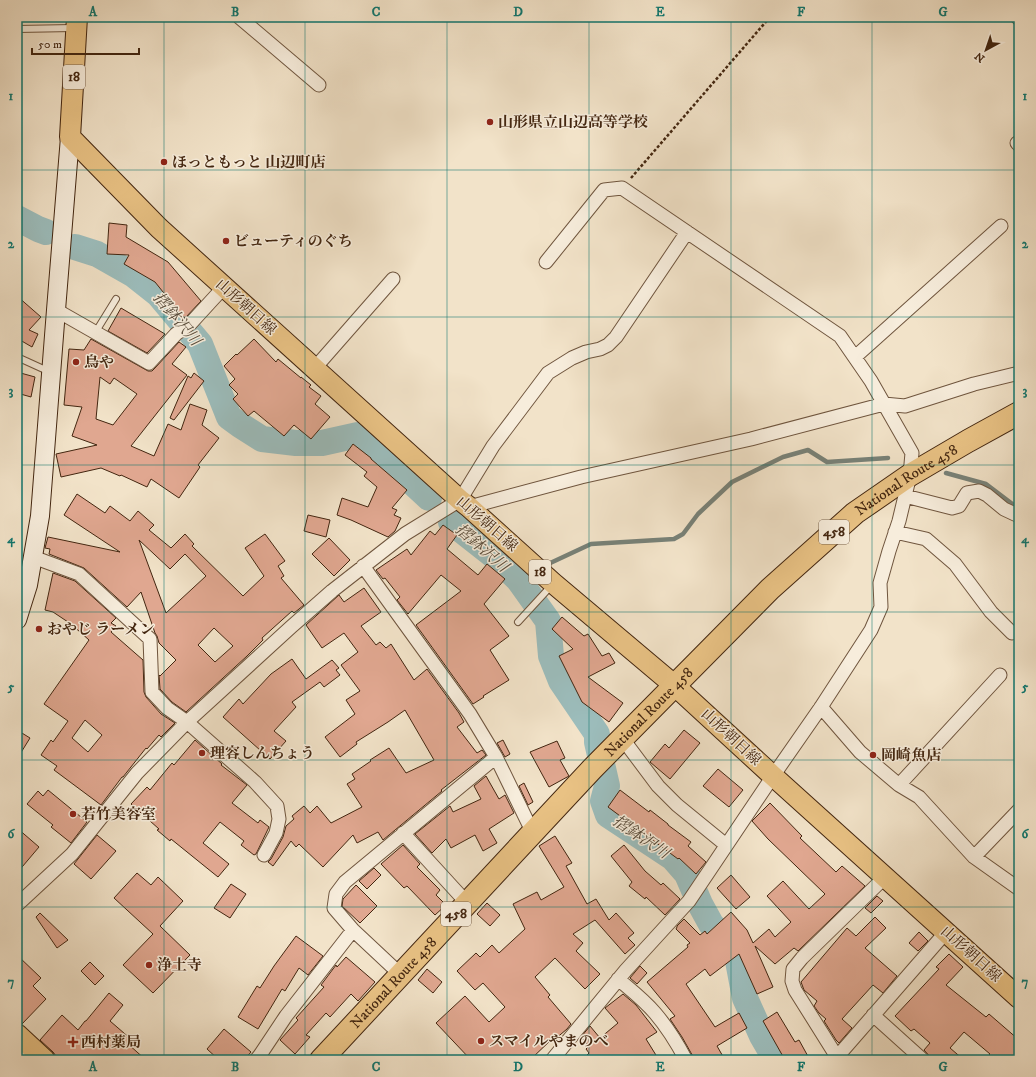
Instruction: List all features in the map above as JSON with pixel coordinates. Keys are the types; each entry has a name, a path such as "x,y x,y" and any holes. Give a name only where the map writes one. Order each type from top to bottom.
{"highway":[{"name":"National Route 458","path":"321,1060 592,770 770,589 849,518 910,475 1019,413"}],"main road":[{"name":"18","path":"70,137 76,22"},
{"name":"山形朝日線","path":"70,137 160,228 314,369 553,584 674,685 1019,998"},
{"path":"21,1045 45,1060"}],"street":[{"path":"239,17 319,85"},
{"path":"17,620 28,585 40,516 70,137"},
{"path":"546,262 604,190 622,188 840,336 871,381 912,453 910,475 899,521 880,583 881,607 871,630 821,707 689,901 618,979 552,1060"},
{"path":"855,357 1001,226"},
{"path":"464,504 493,446 548,373 572,358 608,345 616,337 687,232"},
{"path":"314,369 393,279"},
{"path":"56,310 149,363 176,334 191,323 224,287"},
{"path":"17,905 72,854 137,773 187,722 332,591 405,534 464,504 751,439 884,404 905,406 974,384 1019,373"},
{"path":"905,496 952,508 959,506 967,493 979,491 987,495 1004,509 1019,516"},
{"path":"895,532 926,539 955,564 991,612 1012,633"},
{"path":"33,557 79,574 150,639 152,692 167,708 187,722 255,782 277,806 280,819 276,833 264,855"},
{"path":"363,566 470,714 496,757 533,833"},
{"path":"899,785 1000,674"},
{"path":"821,707 860,752 899,785 919,797 974,857 1019,889"},
{"path":"617,744 677,805 726,845"},
{"path":"400,974 353,930 334,908 336,894 345,882 496,757"},
{"path":"974,857 1019,810"},
{"path":"403,833 467,903"},
{"path":"886,877 802,958 793,969 792,981 795,990 837,1059 873,1015 946,932"},
{"path":"256,1060 286,1016 353,930"},
{"path":"618,979 654,1012 686,1060"},
{"path":"873,1015 923,1060"}],"lane":[{"path":"17,29 76,22"},
{"path":"95,333 116,299"},
{"path":"17,357 51,372"},
{"path":"518,622 553,584"}],"path":[{"path":"622,188 770,17"}],"building":[{"path":"109,223 127,225 126,237 168,262 201,301 186,317 184,318 155,282 124,264 129,255 107,254"},
{"path":"17,296 41,317 29,330 38,334 32,347 20,340 17,344"},
{"path":"121,308 165,334 147,353 108,331"},
{"path":"91,339 148,371 152,371 179,342 186,347 172,364 187,375 131,446 154,456 168,424 181,430 190,404 207,410 202,425 219,438 198,465 200,467 179,498 151,479 147,487 101,468 61,477 56,454 97,445 72,436 82,407 64,405 69,349 84,350","holes":["100,377 110,384 114,378 137,394 113,425 96,419"]},
{"path":"254,339 276,362 278,359 311,385 309,387 321,396 315,404 330,417 311,439 294,425 284,436 254,411 248,416 233,399 238,394 229,385 235,379 224,366"},
{"path":"17,372 35,377 31,397 17,393"},
{"path":"194,373 204,381 174,420 170,418 188,376 191,378"},
{"path":"353,444 407,490 392,508 397,510 394,515 401,518 395,531 388,537 337,515 342,498 368,507 377,487 364,476 367,472 345,455"},
{"path":"77,494 105,513 110,506 130,521 138,511 154,525 149,530 171,548 185,534 194,544 192,546 243,596 264,576 245,548 265,534 285,561 278,566 284,576 281,578 304,605 294,613 292,611 262,638 263,640 247,656 186,712 172,702 160,689 159,675 160,676 176,660 159,643 141,592 127,607 84,568 49,554 50,549 45,548 48,537 120,552 64,515","holes":["139,540 170,569 185,554 206,576 166,613","214,628 233,646 215,662 198,645"]},
{"path":"308,515 330,520 326,537 304,531"},
{"path":"443,525 457,535 447,549 478,575 487,564 505,579 484,604 509,636 490,650 509,680 473,704 416,625 461,591 441,575 408,614 397,600 400,597 385,578 383,579 376,570 407,549 411,555 430,531 435,535"},
{"path":"329,538 350,560 334,576 312,554"},
{"path":"53,573 75,581 116,618 111,623 116,626 111,632 143,660 144,692 146,697 161,714 175,723 161,737 159,735 147,749 146,748 101,805 54,770 57,766 41,755 51,740 53,742 68,721 44,704 89,640 71,624 53,612 45,610","holes":["85,720 102,735 88,752 72,738"]},
{"path":"364,588 381,612 361,626 376,645 380,642 386,648 391,644 414,680 427,669 464,722 457,727 477,753 482,750 486,755 441,790 442,791 383,840 378,832 357,843 353,835 323,867 299,844 296,847 291,841 273,866 268,862 283,837 286,826 294,819 292,816 304,806 310,813 317,806 331,823 362,807 347,784 355,779 352,774 371,761 370,760 389,748 406,773 434,760 405,710 356,742 357,744 340,757 325,737 355,714 346,700 360,691 341,665 358,652 344,633 322,648 306,625 339,595 344,602"},
{"path":"562,617 584,636 588,634 602,656 609,653 615,663 588,677 623,703 609,722 582,702 559,656 573,649 552,629"},
{"path":"292,659 306,679 332,660 339,668 336,670 340,675 324,687 320,682 292,702 296,707 274,731 286,741 270,759 223,717 239,699 243,704 271,674"},
{"path":"17,730 30,738 17,759"},
{"path":"684,730 700,743 670,779 650,762 665,744 669,748"},
{"path":"195,740 222,764 221,765 247,785 232,803 258,823 260,820 269,827 256,854 254,855 241,845 244,841 220,822 203,843 229,864 218,877 171,839 170,841 131,804 147,787 150,790 172,763 174,765"},
{"path":"503,740 510,754 505,757 497,743"},
{"path":"557,741 565,758 560,760 569,776 549,787 530,752"},
{"path":"718,769 743,790 729,807 703,786"},
{"path":"486,776 499,799 505,795 514,813 489,829 497,843 483,851 475,835 451,848 446,839 432,853 415,834 450,806 453,812 481,799 474,786"},
{"path":"524,783 533,802 528,805 519,786"},
{"path":"48,790 87,822 71,843 51,827 53,825 27,804 38,791 43,796"},
{"path":"620,790 649,812 650,810 691,842 688,846 706,862 696,874 679,858 678,859 608,807"},
{"path":"770,803 802,836 800,838 836,872 842,866 865,886 798,951 794,948 775,964 755,946 773,987 757,994 739,954 710,976 705,969 686,984 715,1027 739,1013 747,1028 717,1046 725,1060 695,1060 670,1019 675,1016 647,982 688,947 687,945 690,943 676,929 677,926 684,919 700,935 705,931 707,934 731,912 747,930 753,943 769,929 775,937 791,922 767,896 783,881 809,909 825,894 768,839 752,821"},
{"path":"17,828 39,847 17,873"},
{"path":"97,835 116,851 91,879 74,864"},
{"path":"555,836 572,863 566,866 587,904 596,899 609,920 616,913 634,933 628,938 635,945 625,954 595,920 573,934 583,943 576,951 600,974 585,989 555,958 535,977 550,995 548,997 571,1024 567,1029 554,1040 553,1038 530,1060 471,1060 436,1023 465,996 489,1022 505,1007 483,983 475,990 457,971 476,953 480,957 492,945 499,953 525,929 513,904 537,892 541,900 564,887 539,846"},
{"path":"403,845 420,864 417,867 440,890 436,895 446,905 435,915 407,886 404,888 381,864"},
{"path":"624,845 645,871 661,885 663,883 680,899 665,915 646,897 645,899 629,886 632,882 611,856"},
{"path":"374,868 381,875 367,889 359,881"},
{"path":"137,873 151,885 158,877 183,901 160,926 190,955 153,993 123,965 153,934 114,898"},
{"path":"731,875 750,897 736,909 717,888"},
{"path":"231,884 246,894 230,918 214,908"},
{"path":"356,885 377,906 360,923 342,906 343,899"},
{"path":"877,896 883,901 871,913 865,908"},
{"path":"487,903 500,915 490,926 477,914"},
{"path":"40,913 68,940 57,948 36,917"},
{"path":"875,917 886,928 865,948 897,976 883,993 873,985 842,1019 852,1028 839,1043 824,1021 826,1019 814,1006 817,1001 804,990 801,982 847,928 856,936"},
{"path":"919,932 928,941 918,951 909,943"},
{"path":"296,936 323,956 308,975 299,968 285,991 282,989 258,1029 238,1017 257,986 260,988"},
{"path":"949,954 963,967 946,985 986,1017 989,1014 1019,1040 1019,1060 984,1060 990,1054 964,1032 950,1048 964,1060 933,1060 924,1050 930,1043 914,1029 911,1031 895,1016 939,969 936,967"},
{"path":"17,955 41,978 33,986 46,999 22,1024 17,1023"},
{"path":"346,957 375,982 358,1001 351,994 330,1017 326,1013 306,1035 310,1037 295,1054 280,1040 298,1020 296,1018 324,987 321,985 336,965 337,967"},
{"path":"90,962 104,976 95,985 81,971"},
{"path":"640,966 647,973 637,984 630,978"},
{"path":"427,969 442,982 433,993 418,980"},
{"path":"109,993 123,1005 110,1021 132,1040 128,1044 146,1060 56,1060 56,1056 53,1052 40,1040 62,1015 78,1030"},
{"path":"623,994 636,1005 657,1032 646,1039 659,1060 582,1060 589,1053 586,1049 589,1046 581,1037 590,1026 600,1038 618,1023 605,1008"},
{"path":"777,1012 795,1042 799,1040 810,1060 785,1060 763,1021"},
{"path":"224,1029 251,1052 244,1060 219,1060 207,1049"}],"waterway":[{"name":"摺鉢沢川","path":"17,218 46,232"},
{"name":"摺鉢沢川","path":"75,247 97,254 134,275 158,294 200,344 229,417 240,425 262,439 296,443 322,443 358,435 429,498"},
{"path":"546,565 591,544 674,539 683,534 698,514 732,482 783,457 808,450 827,462 888,458"},
{"path":"946,473 986,484 1019,508"},
{"name":"摺鉢沢川","path":"451,522 493,555 518,579 548,621 551,656 561,681 597,734 597,742 607,786 603,801 608,815 673,858 687,874 700,904 711,924 734,950 738,961 745,998 762,1036 776,1060"}],"place":[{"name":"山形県立山辺高等学校","path":"490,122"},
{"name":"ほっともっと 山辺町店","path":"164,162"},
{"name":"ビューティのぐち","path":"226,241"},
{"name":"鳥や","path":"76,362"},
{"name":"おやじ ラーメン","path":"39,629"},
{"name":"理容しんちょう","path":"202,753"},
{"name":"岡崎魚店","path":"873,755"},
{"name":"若竹美容室","path":"73,814"},
{"name":"浄土寺","path":"149,965"},
{"name":"スマイルやまのべ","path":"481,1041"},
{"name":"西村薬局","path":"73,1042"}]}
